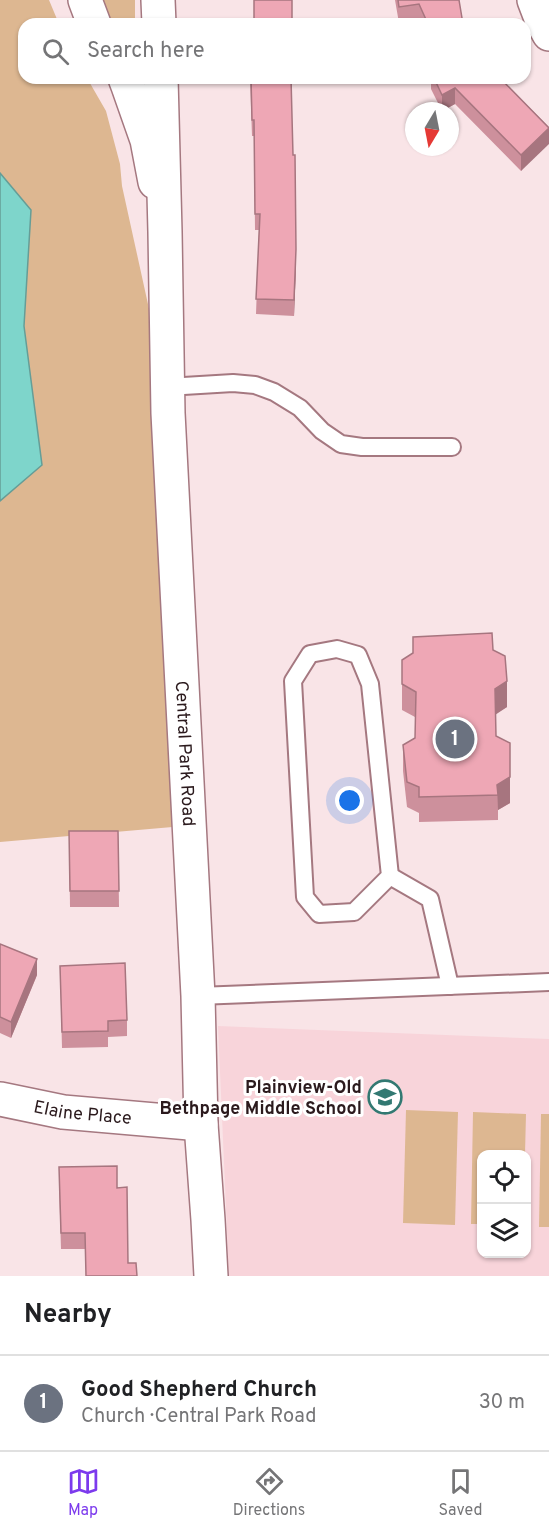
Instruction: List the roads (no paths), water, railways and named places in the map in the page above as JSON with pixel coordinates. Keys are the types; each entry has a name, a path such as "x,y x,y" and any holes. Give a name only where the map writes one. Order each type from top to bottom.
{"street":[{"path":"85,0 92,18"},
{"path":"158,0 159,18"},
{"path":"534,0 549,34"},
{"name":"Central Park Road","path":"127,84 147,140 165,232"},
{"name":"Central Park Road","path":"161,84 167,387 210,1276"},
{"name":"Elaine Place","path":"0,1099 63,1112 201,1124"}],"lane":[{"path":"167,387 233,383 255,385 274,392 300,408 322,431 341,444 362,447 452,447"},
{"path":"337,649 358,655 370,684 390,876 354,912 319,914 305,897 293,681 310,654 337,649"},
{"path":"390,876 430,898 450,986"},
{"path":"198,996 549,982"}],"water":[{"path":"0,173 31,210 24,326 42,465 0,501"}],"place":[{"name":"Good Shepherd Church","path":"455,739"},
{"name":"Plainview-Old Bethpage Middle School","path":"385,1097"}]}
